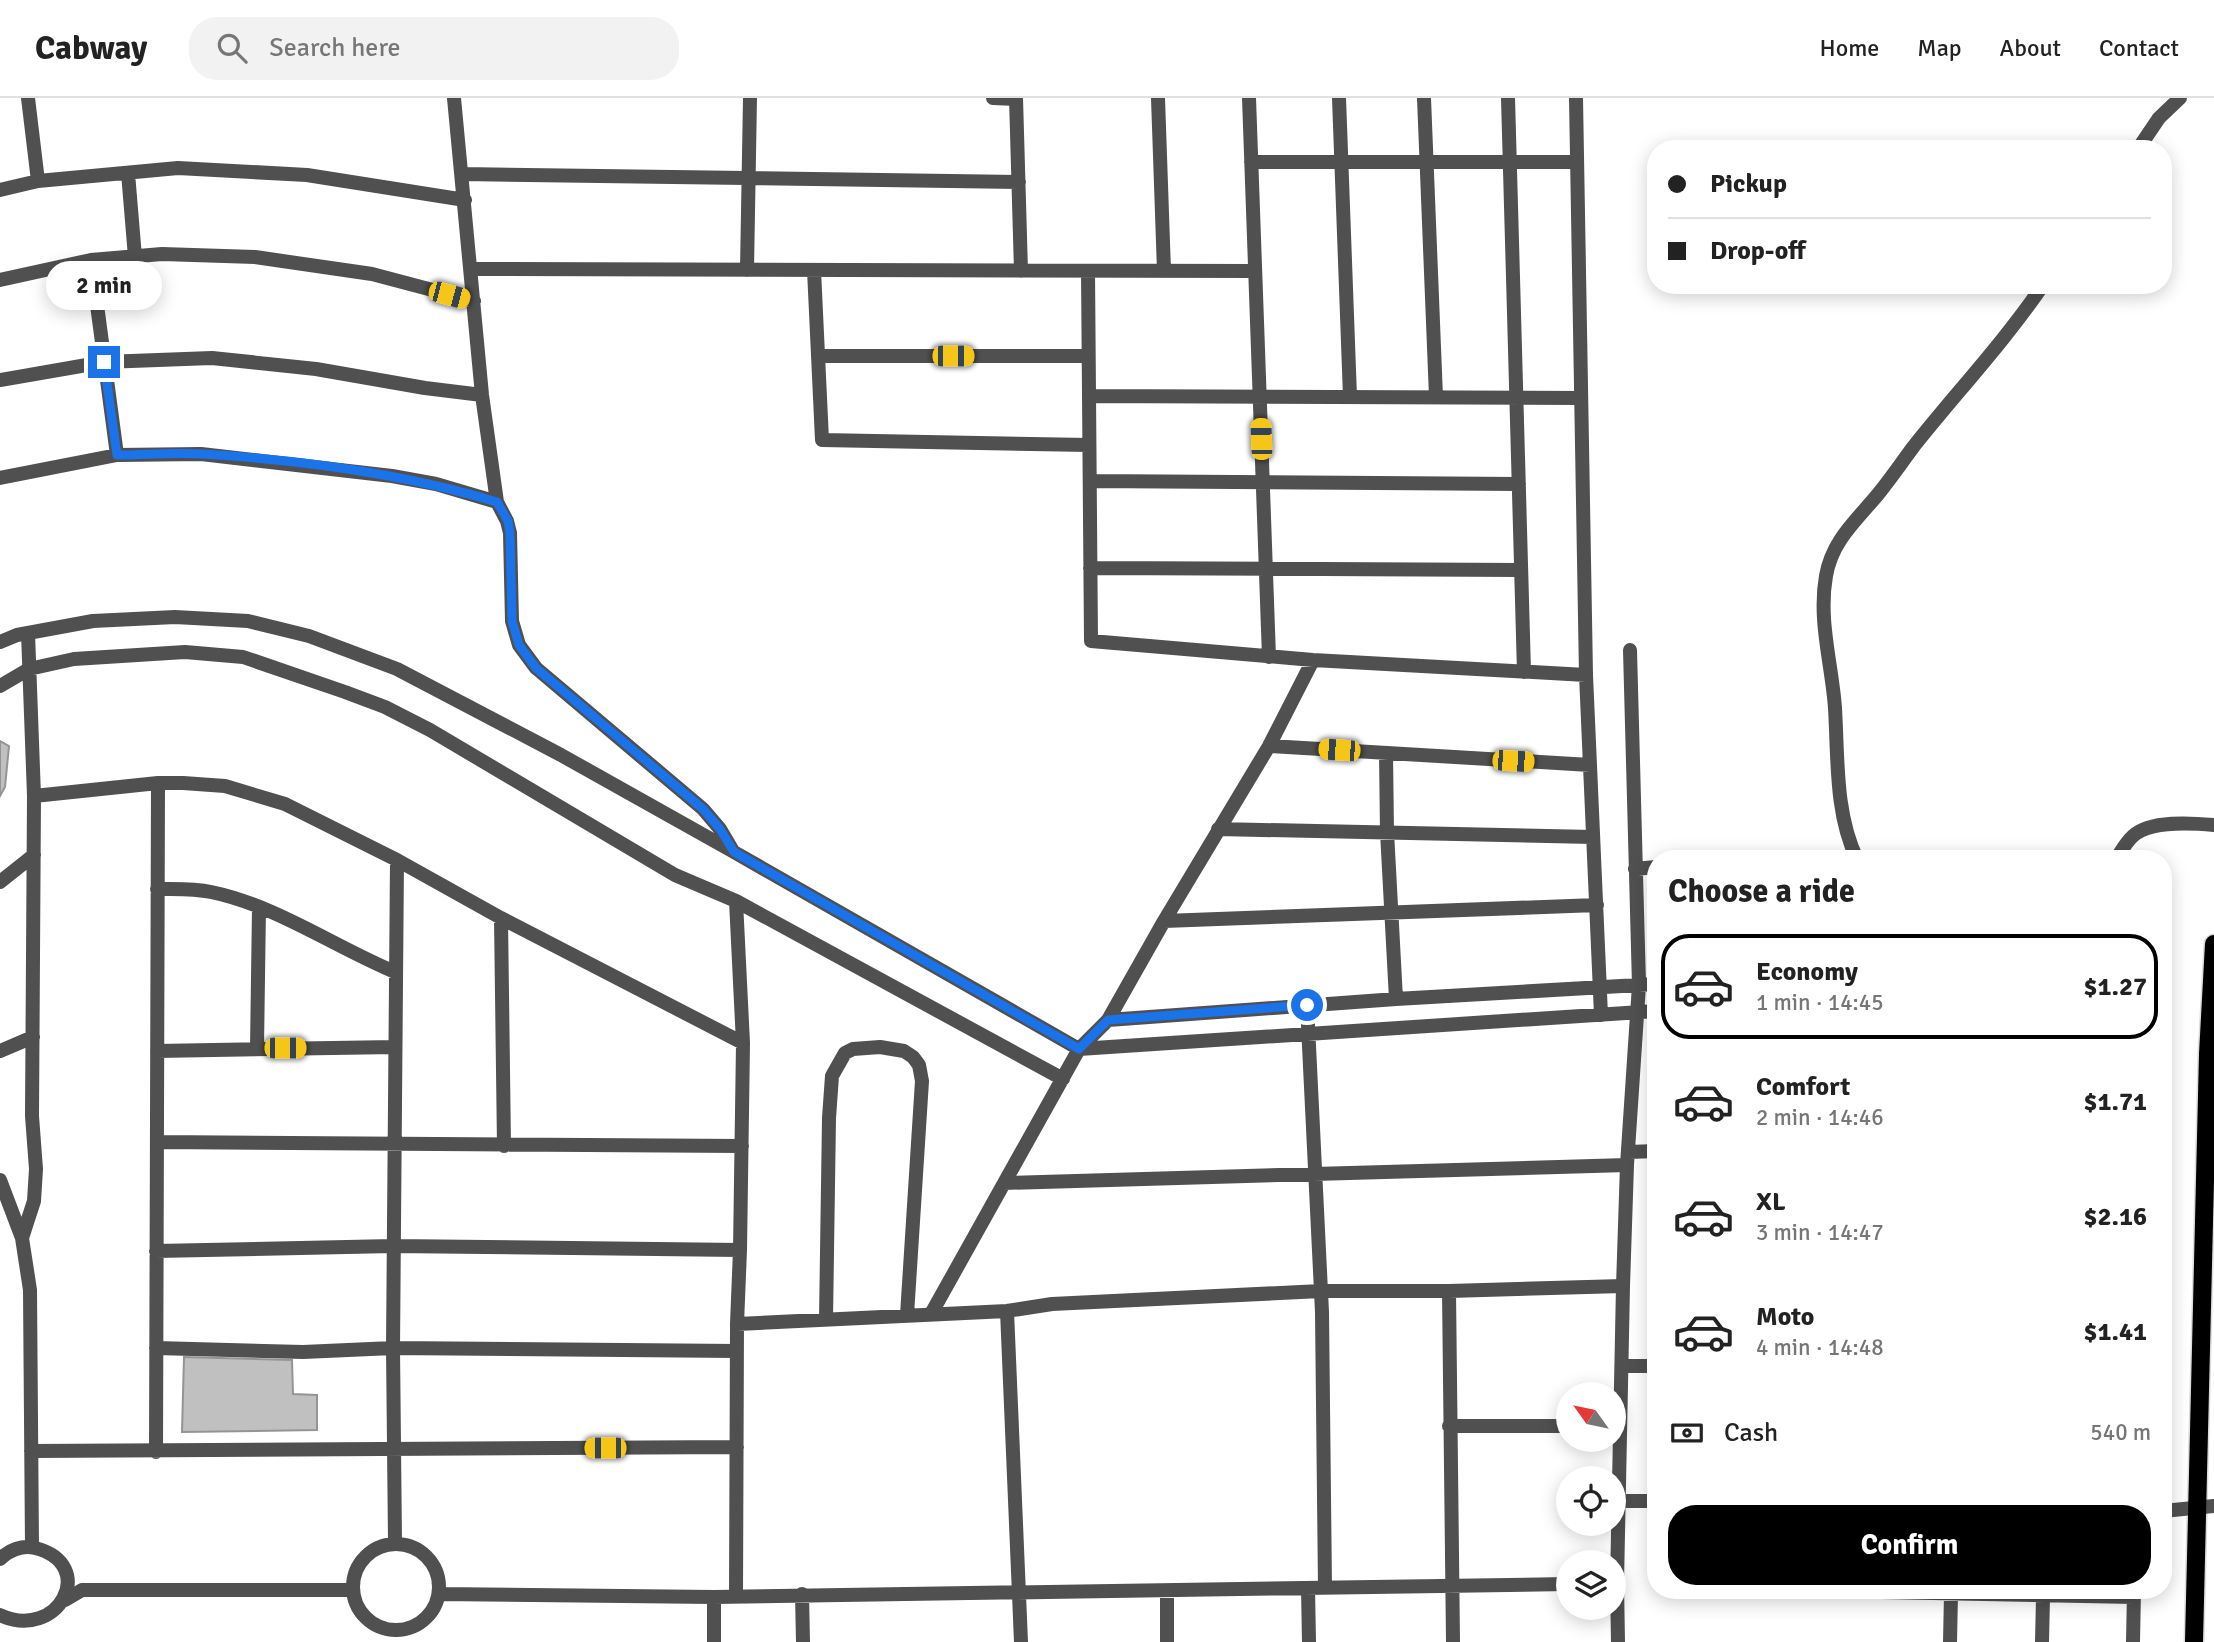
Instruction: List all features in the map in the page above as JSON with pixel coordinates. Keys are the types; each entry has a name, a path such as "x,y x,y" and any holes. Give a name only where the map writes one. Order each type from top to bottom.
{"main road":[{"path":"2194,1642 2206,1506 2208,1054 2214,944"}],"street":[{"path":"28,98 38,181"},
{"path":"454,98 482,395 497,502 508,521 510,533 512,621 519,645 536,668 703,809 734,852"},
{"path":"747,270 750,98"},
{"path":"993,98 1016,98 1021,271"},
{"path":"1158,98 1164,271"},
{"path":"1249,98 1269,657"},
{"path":"1339,98 1350,397"},
{"path":"1424,98 1436,397"},
{"path":"1508,98 1524,672"},
{"path":"1576,98 1586,675 1601,1015"},
{"path":"2144,140 2159,118 2180,98"},
{"path":"1251,162 1577,162"},
{"path":"0,190 38,181 177,167 307,175 464,200"},
{"path":"128,173 135,257"},
{"path":"462,174 1018,182"},
{"path":"0,280 91,260 162,254 255,257 372,274 474,301"},
{"path":"91,260 117,455"},
{"path":"471,269 1255,271"},
{"path":"814,270 822,440 1089,445"},
{"path":"1088,271 1091,641 1269,657 1586,675"},
{"path":"1854,850 1843,819 1827,644 1824,600 1831,555 1841,537 2021,317 2037,294"},
{"path":"818,356 1088,356"},
{"path":"0,380 104,362 212,358 316,369 482,395"},
{"path":"1089,396 1581,398"},
{"path":"0,478 117,455 201,453 436,484 497,502"},
{"path":"1090,481 1519,484"},
{"path":"1090,568 1521,570"},
{"path":"0,642 28,633 93,621 176,617 248,621 309,636 397,669 561,755 1079,1049 1647,1012"},
{"path":"22,1238 34,1201 36,1169 32,1115 34,796 28,633"},
{"path":"1620,1382 1628,1159 1639,1012 1630,650"},
{"path":"0,686 29,669 89,657 185,652 243,657 385,707 507,775 675,875 736,901 1063,1079"},
{"path":"931,1314 1079,1049 1108,1020 1269,746 1313,660"},
{"path":"1269,746 1590,765"},
{"path":"1386,753 1387,832 1396,999"},
{"path":"34,796 158,783 225,786 276,801 397,860 501,918 743,1044"},
{"path":"156,1452 158,783"},
{"path":"2123,850 2134,835 2151,828 2193,823 2214,825"},
{"path":"1218,829 1593,837"},
{"path":"0,882 34,855"},
{"path":"395,1542 393,1246 397,860"},
{"path":"1635,869 1647,868"},
{"path":"157,889 211,892 259,907 395,972"},
{"path":"736,901 743,1044 737,1324 736,1595"},
{"path":"1164,921 1597,905"},
{"path":"257,1048 259,907"},
{"path":"501,918 504,1146"},
{"path":"1108,1020 1647,985"},
{"path":"1307,1005 1321,1291 1325,1588"},
{"path":"0,1051 33,1037"},
{"path":"157,1051 395,1047"},
{"path":"826,1320 832,1076 845,1054 853,1049 869,1047 904,1051 914,1056 922,1081 907,1315"},
{"path":"157,1142 741,1146"},
{"path":"1004,1183 1628,1159 1647,1154"},
{"path":"0,1180 22,1238 27,1264 32,1322 32,1547"},
{"path":"156,1251 393,1246 740,1250"},
{"path":"737,1324 1007,1311 1052,1304 1321,1291 1449,1291 1623,1286"},
{"path":"1449,1291 1453,1642"},
{"path":"1007,1311 1021,1642"},
{"path":"156,1348 303,1352 393,1348 737,1350"},
{"path":"1622,1366 1647,1366"},
{"path":"1449,1426 1556,1426"},
{"path":"31,1451 737,1447"},
{"path":"1626,1501 1647,1501"},
{"path":"2172,1510 2206,1506"},
{"path":"395,1542 421,1550 433,1562 439,1578 439,1594 434,1608 424,1620 396,1636 366,1619 356,1606 352,1590 354,1574 362,1559 374,1549 395,1542"},
{"path":"0,1559 6,1552 18,1548 32,1547 46,1552 65,1569 69,1590 58,1614 30,1630 0,1615"},
{"path":"66,1576 82,1590"},
{"path":"439,1594 714,1597 1556,1584"},
{"path":"1308,1588 1309,1642"},
{"path":"65,1600 82,1590 352,1590"},
{"path":"1167,1591 1167,1642"},
{"path":"803,1594 803,1642"},
{"path":"714,1597 714,1642"},
{"path":"1950,1642 1951,1599"},
{"path":"2042,1642 2043,1599"},
{"path":"2133,1642 2134,1599"},
{"path":"1617,1620 1618,1642"}],"building":[{"path":"0,741 9,746 5,787 0,796"},
{"path":"184,1357 292,1360 293,1394 317,1395 317,1430 182,1432"}],"route":[{"path":"104,362 117,455 201,453 309,465 436,484 497,502 508,521 510,533 512,621 519,645 536,668 703,809 734,852 1079,1049 1108,1020 1307,1005"}]}
